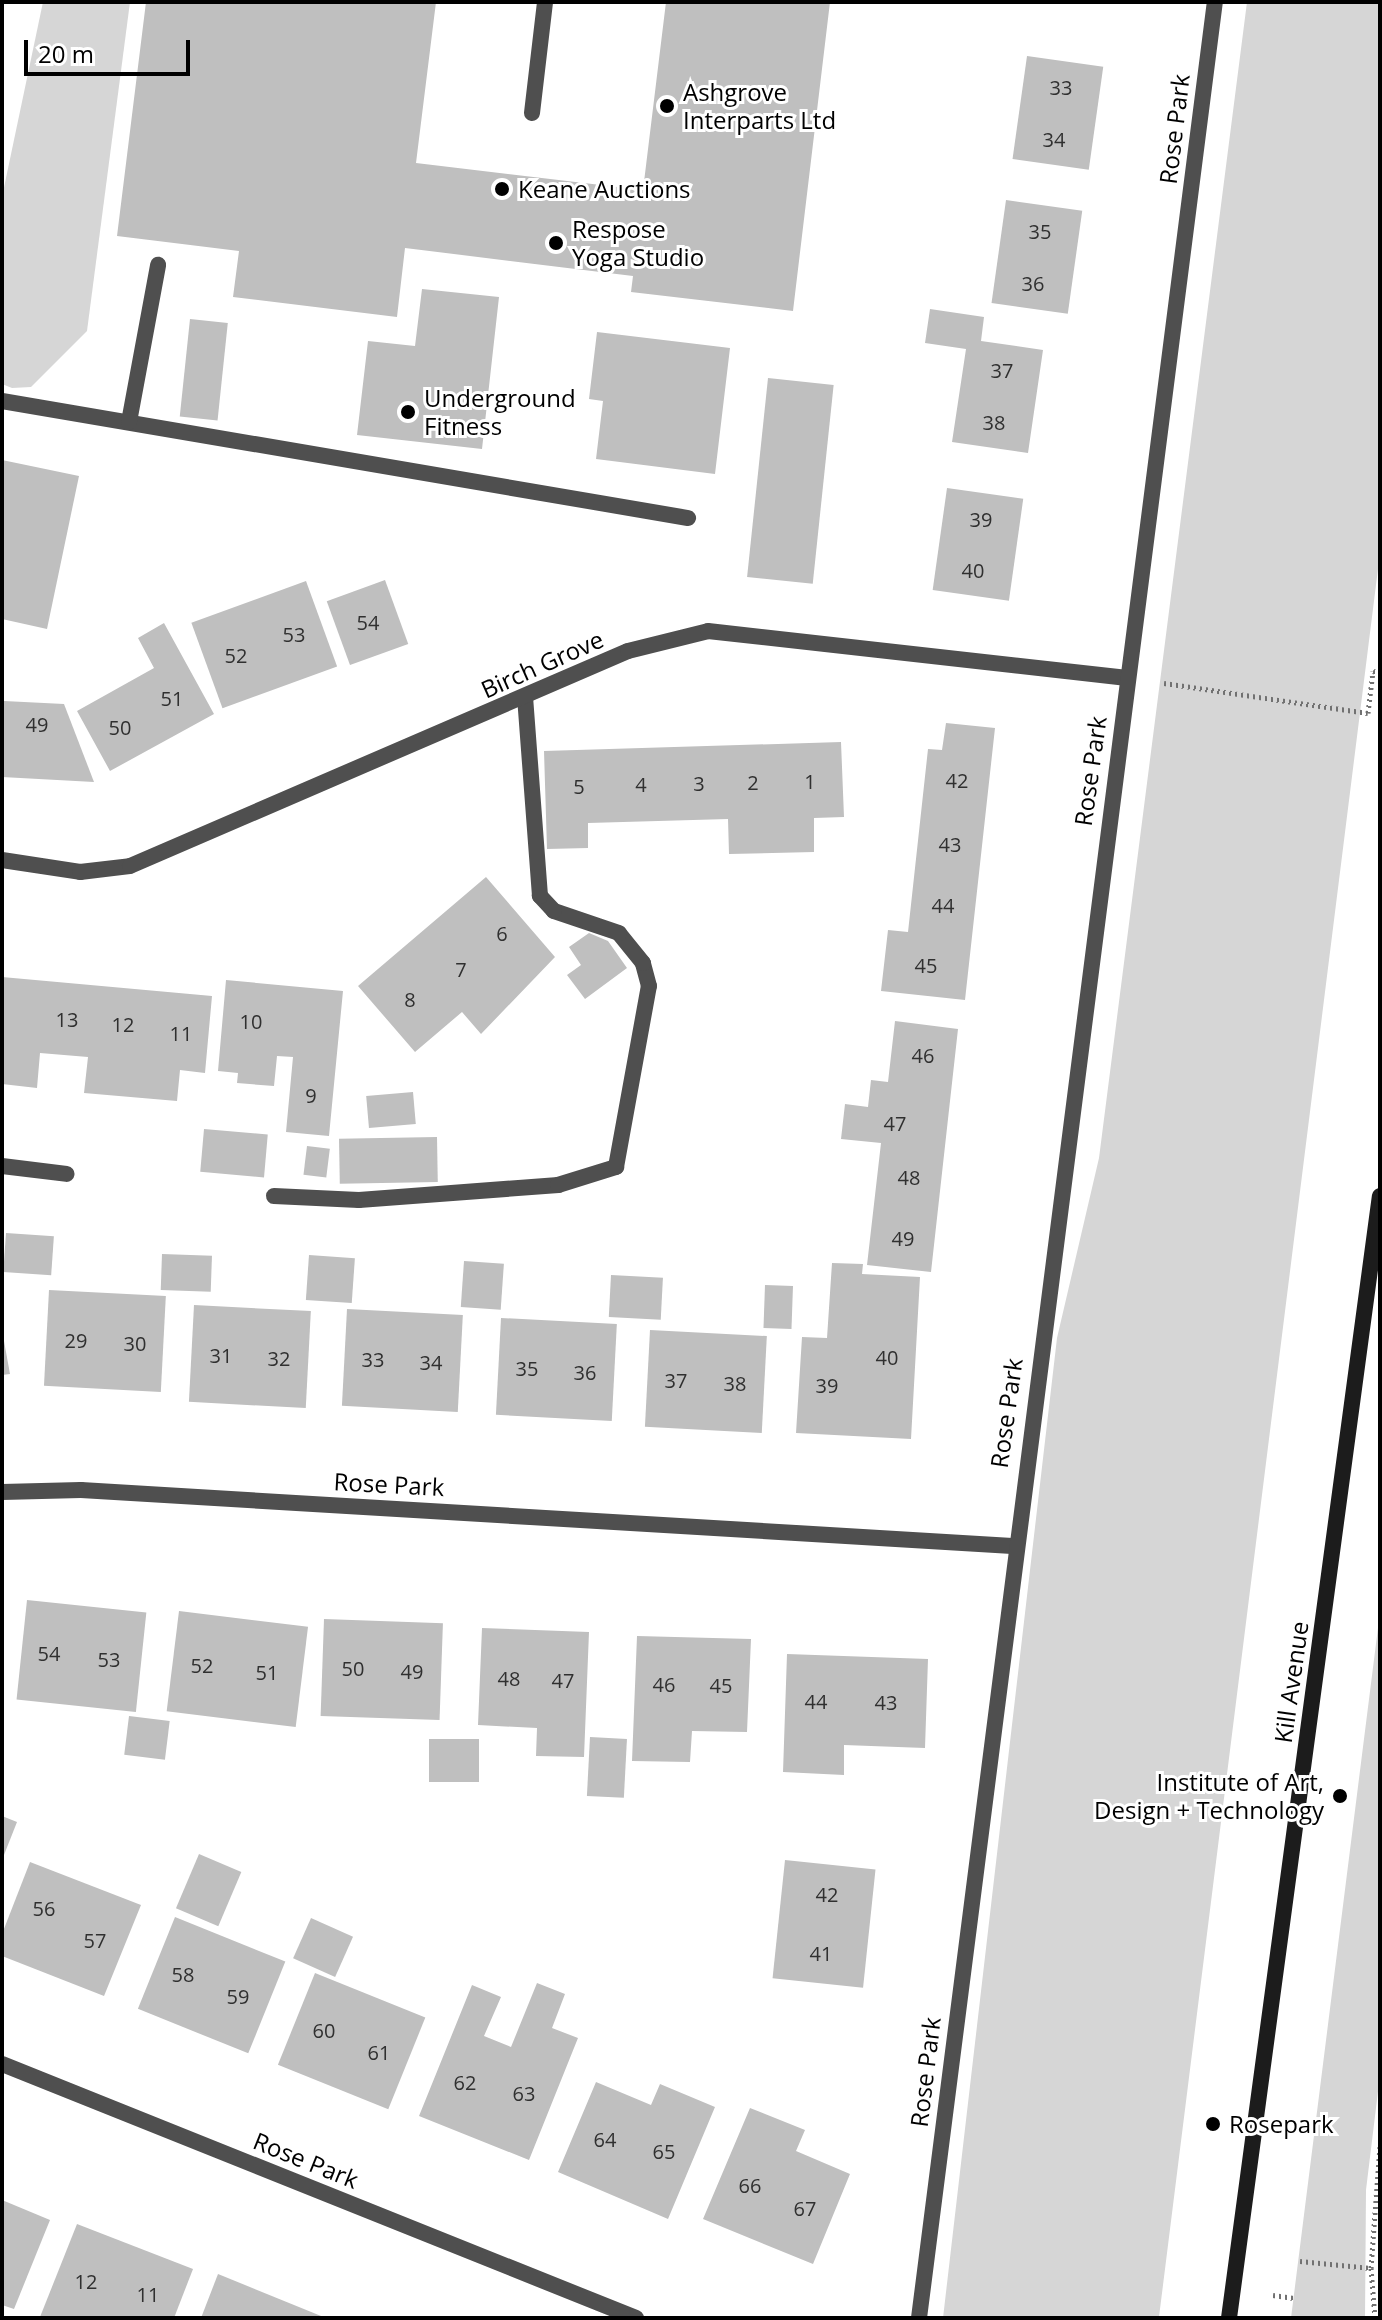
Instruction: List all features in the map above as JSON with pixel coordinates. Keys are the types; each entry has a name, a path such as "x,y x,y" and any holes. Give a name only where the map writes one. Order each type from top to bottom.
{"main road":[{"name":"Kill Avenue","path":"1229,2318 1375,1274 1380,1196"}],"street":[{"path":"532,113 545,2"},
{"name":"Rose Park","path":"919,2318 1012,1546 1215,2"},
{"path":"129,422 158,265"},
{"path":"2,401 688,518"},
{"name":"Birch Grove","path":"2,860 80,872 130,866 628,651 708,631 1127,678"},
{"path":"274,1196 359,1200 558,1185 616,1167 649,986 643,963 619,933 554,911 540,896 525,698"},
{"path":"2,1166 67,1174"},
{"name":"Rose Park","path":"2,1492 81,1490 1012,1546"},
{"name":"Rose Park","path":"2,2064 636,2318"}],"path":[{"path":"1127,678 1368,713 1373,671 1380,673"},
{"path":"1375,2318 1371,2268 1380,2146"},
{"path":"1300,2261 1371,2268"},
{"path":"1273,2295 1294,2298"}],"shaded area":[{"path":"43,2 130,2 87,331 31,387 12,388 2,384 2,197"},
{"path":"1247,2 1380,2 1380,553 1159,2317 943,2318 1057,1338 1099,1158"},
{"path":"1380,1612 1380,2075 1366,2190 1365,2318 1291,2318"}],"building":[{"path":"146,2 436,2 416,163 643,190 666,2 830,2 793,311 631,292 633,276 405,248 397,317 233,297 239,251 117,236"},
{"path":"1027,56 1103,67 1089,170 1013,159"},
{"path":"1006,200 1082,211 1068,314 992,303"},
{"path":"422,289 499,297 482,449 357,435 368,341 415,346"},
{"path":"930,309 984,317 981,341 1043,350 1028,453 952,442 966,349 925,343"},
{"path":"190,319 228,323 218,420 180,416"},
{"path":"597,332 730,348 715,474 596,459 603,401 589,399"},
{"path":"768,378 834,385 813,584 747,577"},
{"path":"2,460 79,476 47,629 2,619"},
{"path":"947,488 1023,499 1009,601 933,590"},
{"path":"385,580 408,644 350,665 327,601"},
{"path":"306,581 337,667 222,708 191,623"},
{"path":"164,623 214,714 110,771 77,711 154,668 138,638"},
{"path":"4,701 64,704 94,782 2,777"},
{"path":"946,723 995,728 965,1000 881,991 888,930 908,932 928,749 942,750"},
{"path":"841,742 844,817 814,818 814,852 729,854 728,819 588,823 588,848 547,849 544,751"},
{"path":"486,877 555,957 481,1034 462,1012 415,1052 358,986"},
{"path":"589,933 608,941 627,968 585,999 567,975 581,965 569,947"},
{"path":"2,977 212,996 205,1073 180,1070 177,1101 84,1093 88,1057 40,1053 37,1088 2,1084"},
{"path":"226,980 343,991 329,1136 286,1132 293,1057 277,1056 274,1086 237,1083 238,1073 218,1071"},
{"path":"895,1021 958,1029 931,1272 867,1265 881,1143 841,1139 845,1104 868,1107 871,1080 888,1082"},
{"path":"413,1092 416,1124 369,1128 366,1096"},
{"path":"204,1129 268,1135 264,1177 200,1172"},
{"path":"437,1137 438,1182 340,1184 339,1139"},
{"path":"307,1146 330,1149 326,1178 303,1175"},
{"path":"6,1233 54,1236 51,1275 3,1272"},
{"path":"162,1254 212,1256 211,1292 161,1290"},
{"path":"309,1255 355,1258 352,1303 306,1300"},
{"path":"464,1261 504,1264 501,1310 461,1307"},
{"path":"832,1263 863,1264 862,1274 920,1277 911,1439 796,1433 802,1337 827,1338"},
{"path":"611,1275 663,1278 661,1320 609,1317"},
{"path":"765,1285 793,1286 791,1329 763,1328"},
{"path":"49,1290 166,1296 161,1392 44,1386"},
{"path":"194,1305 311,1311 306,1408 189,1402"},
{"path":"347,1309 463,1315 458,1412 342,1406"},
{"path":"501,1318 617,1324 612,1421 496,1415"},
{"path":"2,1330 10,1374 2,1375"},
{"path":"650,1330 767,1336 762,1433 645,1427"},
{"path":"27,1600 146,1613 136,1712 17,1699"},
{"path":"179,1611 308,1627 296,1727 167,1711"},
{"path":"324,1619 443,1623 440,1720 321,1716"},
{"path":"482,1628 589,1632 584,1757 536,1756 537,1728 478,1725"},
{"path":"637,1636 751,1639 747,1732 692,1731 690,1762 632,1761"},
{"path":"787,1654 928,1659 925,1748 844,1745 844,1775 783,1772"},
{"path":"129,1716 170,1721 165,1760 124,1755"},
{"path":"590,1737 627,1739 624,1798 587,1796"},
{"path":"429,1739 479,1739 479,1782 429,1782"},
{"path":"2,1816 17,1822 2,1860"},
{"path":"199,1854 241,1872 218,1926 176,1908"},
{"path":"785,1860 876,1870 863,1988 773,1978"},
{"path":"30,1862 141,1905 104,1996 2,1956 2,1934"},
{"path":"175,1917 285,1962 248,2053 138,2009"},
{"path":"311,1918 353,1937 335,1977 293,1958"},
{"path":"315,1973 425,2018 388,2109 278,2065"},
{"path":"537,1983 565,1994 552,2028 578,2038 529,2160 419,2116 472,1985 501,1997 484,2036 511,2047"},
{"path":"596,2082 651,2105 660,2084 715,2107 668,2219 558,2172"},
{"path":"750,2108 805,2130 796,2151 850,2174 813,2264 703,2219"},
{"path":"2,2200 50,2220 14,2309 2,2305"},
{"path":"77,2224 193,2269 174,2318 40,2317"},
{"path":"218,2274 326,2318 201,2318"}],"place":[{"name":"Ashgrove Interparts Ltd","path":"667,106"},
{"name":"Keane Auctions","path":"502,189"},
{"name":"Respose Yoga Studio","path":"556,243"},
{"name":"Underground Fitness","path":"408,412"},
{"name":"Institute of Art, Design + Technology","path":"1340,1796"},
{"name":"Rosepark","path":"1213,2124"}]}
